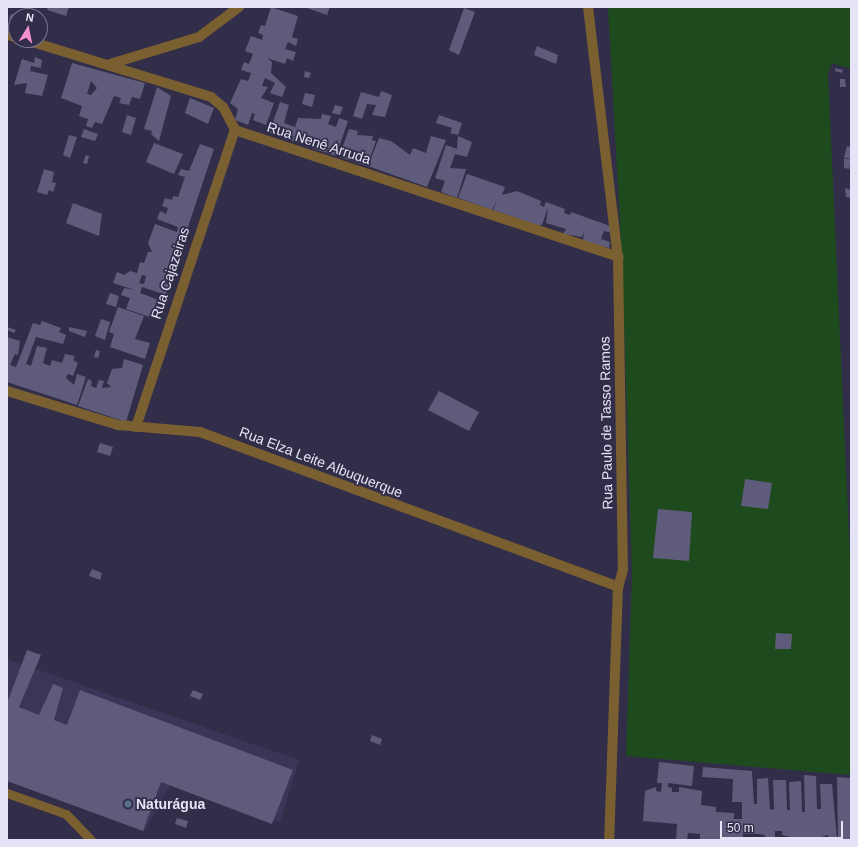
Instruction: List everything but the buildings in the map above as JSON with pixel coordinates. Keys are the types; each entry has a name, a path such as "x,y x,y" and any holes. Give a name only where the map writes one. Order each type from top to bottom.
{"street":[{"path":"110,64 199,37 239,7"},
{"name":"Rua Paulo de Tasso Ramos","path":"588,7 618,257 623,570 618,587 609,840"},
{"path":"48,46 110,64 211,97 223,107 234,130"},
{"name":"Rua Nenê Arruda","path":"234,130 618,257"},
{"name":"Rua Cajazeiras","path":"136,427 234,130"},
{"name":"Rua Elza Leite Albuquerque","path":"7,391 74,414 136,427 213,436 618,587"}],"lane":[{"path":"7,793 66,814 91,840"},
{"path":"78,840 82,830"}],"shaded area":[{"path":"7,659 299,760 280,822 170,786 145,831 7,778"}],"green space":[{"path":"608,7 851,7 851,69 832,63 828,73 851,580 851,775 626,756 632,574 622,259"}],"place":[{"name":"Naturágua","path":"128,804"}]}
